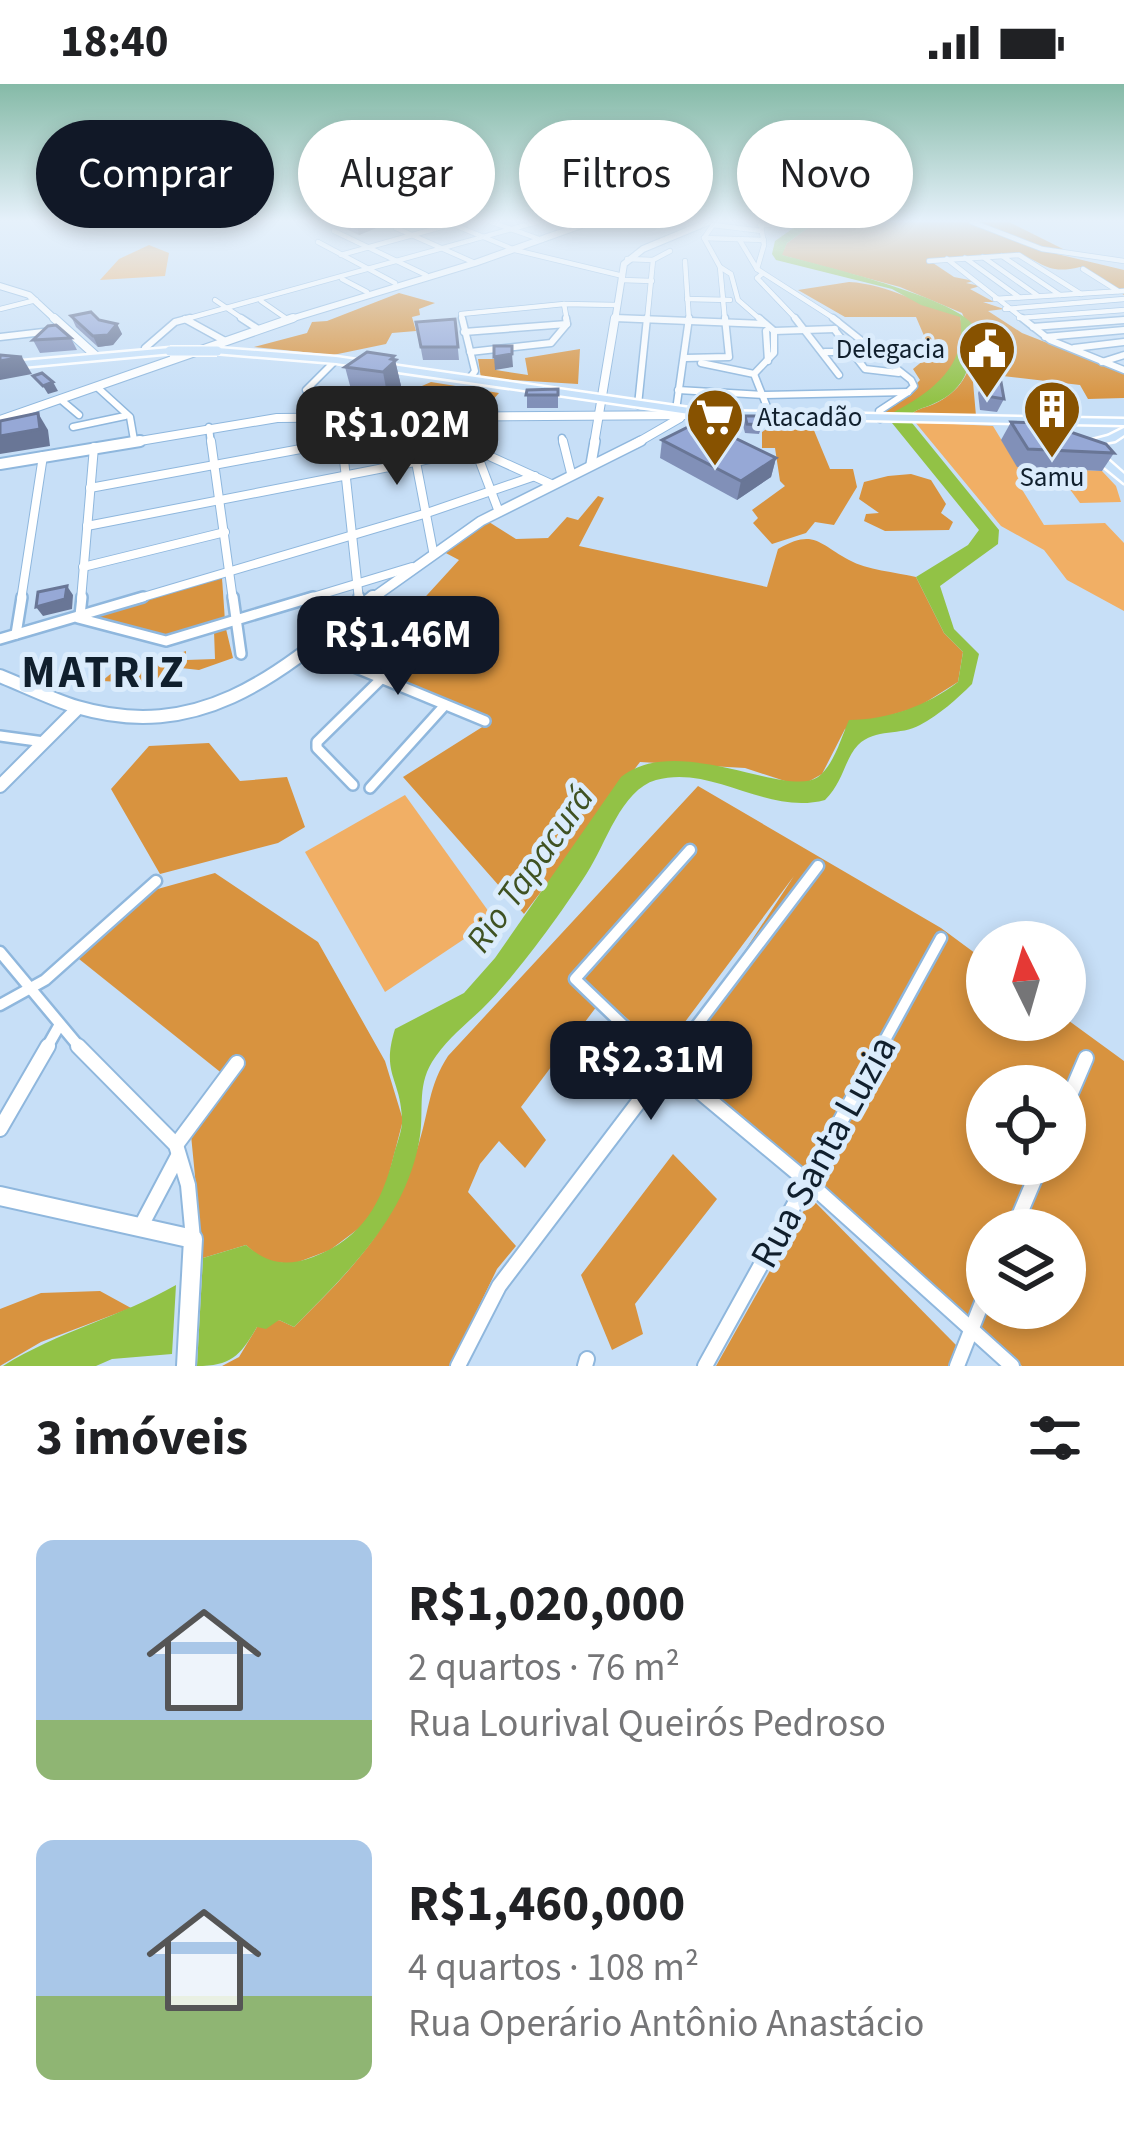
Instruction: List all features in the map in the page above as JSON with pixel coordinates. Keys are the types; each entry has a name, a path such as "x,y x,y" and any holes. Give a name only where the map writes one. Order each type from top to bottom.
{"main road":[{"path":"0,420 400,282"},
{"path":"100,354 217,346"},
{"path":"0,366 145,348 217,346 469,379 711,418"},
{"path":"100,354 267,354"},
{"path":"599,400 711,418 1124,422"},
{"path":"0,464 209,428 337,416 678,414 884,419"},
{"path":"989,421 1038,433"},
{"path":"1059,421 1052,428 1064,441 1103,458 1124,480"},
{"path":"1079,421 1097,430 1103,458"},
{"path":"1064,441 1102,442 1124,431"}],"street":[{"path":"145,348 162,329 185,319 332,282"},
{"path":"347,282 367,292"},
{"path":"590,464 621,282"},
{"path":"638,405 652,282"},
{"path":"0,676 77,709 159,717 199,714 266,684 434,551 571,473 668,425 678,414 688,321 686,282"},
{"path":"684,359 728,358 722,282"},
{"path":"733,282 738,300 770,329"},
{"path":"759,282 825,352 838,375"},
{"path":"772,282 848,327 914,386 879,411 884,419"},
{"path":"974,282 1045,337 1124,370"},
{"path":"998,282 1020,298"},
{"path":"1018,282 1040,297"},
{"path":"1039,282 1060,296"},
{"path":"1061,282 1081,294"},
{"path":"0,286 36,300 100,354"},
{"path":"290,294 302,301"},
{"path":"995,299 1122,294"},
{"path":"1005,309 1122,294"},
{"path":"687,298 738,300"},
{"path":"0,309 36,300"},
{"path":"214,300 258,329"},
{"path":"261,301 287,319"},
{"path":"469,379 475,371 460,315 564,304 617,305"},
{"path":"564,304 567,324"},
{"path":"1019,318 1124,310"},
{"path":"615,318 808,332 848,327"},
{"path":"185,319 217,346"},
{"path":"1033,327 1124,320"},
{"path":"464,332 567,324"},
{"path":"470,352 546,344 567,324"},
{"path":"0,337 69,329"},
{"path":"754,374 768,362 770,329"},
{"path":"834,329 866,370 902,373"},
{"path":"1045,337 1124,330"},
{"path":"1069,349 1124,342"},
{"path":"825,352 876,352"},
{"path":"1102,362 1124,356"},
{"path":"684,359 754,374"},
{"path":"306,390 336,360"},
{"path":"754,374 771,417"},
{"path":"97,387 125,416 130,441"},
{"path":"678,390 764,395 850,389 908,392"},
{"path":"60,399 79,415"},
{"path":"73,427 125,416"},
{"path":"337,416 349,474 360,609"},
{"path":"407,417 412,462 434,551"},
{"path":"464,418 499,512"},
{"path":"209,428 241,654"},
{"path":"562,438 571,473"},
{"path":"90,488 344,441"},
{"path":"76,616 94,448"},
{"path":"87,526 476,450 551,484"},
{"path":"16,634 43,456"},
{"path":"0,639 424,514 535,476"},
{"path":"82,567 225,532"},
{"path":"76,616 160,641 412,568"},
{"path":"352,785 316,745 439,622"},
{"path":"313,650 485,721"},
{"path":"370,788 446,705"},
{"path":"0,785 77,709"},
{"path":"0,736 44,742"},
{"path":"690,850 575,980 966,1324"},
{"path":"458,1366 499,1286 818,866"},
{"path":"0,1004 31,990 156,881"},
{"name":"Rua Santa Luzia","path":"705,1366 941,938"},
{"path":"0,952 59,1026 177,1149 193,1242 186,1366"},
{"path":"0,1130 59,1026"},
{"path":"1083,1065 1086,1058"},
{"path":"138,1230 159,1199 177,1149 237,1063"},
{"path":"0,1196 193,1242"},
{"path":"957,1366 971,1329 1012,1366"}],"shaded area":[{"path":"849,282 878,287 960,316 960,349 945,376 921,400 894,416 882,418 880,412 896,405 920,380 913,369 925,359 934,359 916,317 845,317 798,290"},
{"path":"863,282 914,293 961,314 973,325 970,361 961,382 945,398 908,418 999,530 998,544 940,586 954,629 979,654 972,684 920,725 872,736 858,745 825,800 782,801 677,777 656,780 633,795 538,944 432,1062 424,1082 421,1132 412,1170 371,1244 294,1327 279,1320 266,1329 257,1327 233,1357 197,1366 203,1258 246,1245 270,1260 294,1262 345,1240 368,1217 383,1188 402,1127 390,1056 395,1029 464,993 495,958 621,777 644,765 671,761 782,780 818,777 837,751 849,720 907,710 958,682 963,652 944,633 916,577 968,545 979,530 892,423 894,412 945,375 959,349 960,317 921,305 892,289"},
{"path":"881,282 971,282 966,283 980,286 970,289 994,302 983,302 1004,309 988,311 1022,333 1124,373 1124,398 1088,399 1080,385 985,374 973,382 976,416 908,418 947,396 965,377 971,353 962,313"},
{"path":"1103,282 1124,282 1124,295"},
{"path":"399,293 435,303 412,317 416,331 392,333 386,344 333,355 254,347 307,333 312,322 327,321"},
{"path":"580,349 578,384 481,378 478,359 495,359 496,370 528,375 525,358"},
{"path":"431,382 499,393 482,412 413,409 420,396 406,393"},
{"path":"915,422 993,426 1018,467 1102,471 1116,486 1121,502 1080,503 1066,484 1018,483 1044,525 1105,523 1124,543 1124,611 1067,580 1044,550 1001,526"},
{"path":"813,428 830,469 853,469 857,487 834,525 815,522 806,533 772,544 753,523 758,518 752,510 785,486 775,448 762,448 762,432"},
{"path":"911,474 931,480 946,504 941,513 953,522 949,530 885,531 864,521 866,514 879,513 859,499 864,482"},
{"path":"598,496 604,498 579,546 767,587 778,549 808,539 856,563 916,577 944,633 963,652 958,682 918,707 845,729 822,774 806,783 745,768 640,762 524,914 403,777 487,724 486,717 393,680 448,621 417,606 459,560 442,551 489,522 516,539 548,538 567,517 578,520"},
{"path":"222,578 225,621 164,637 90,616"},
{"path":"226,629 233,658 199,670 172,667 160,684 102,681 125,662 141,666 186,651 186,660 215,659 214,631"},
{"path":"209,743 240,781 287,777 305,827 278,843 160,874 111,789 149,746"},
{"path":"698,786 966,946 966,1041 1086,1041 1086,1033 1124,1061 1124,1366 1022,1366 980,1329 1086,1329 1086,1209 966,1209 966,1317 673,1060 794,876 664,1050 603,998 521,1107 546,1140 525,1168 499,1141 480,1164 468,1192 516,1246 497,1269 450,1366 222,1366 239,1357 257,1327 279,1320 294,1327 370,1244 409,1173 442,1067"},
{"path":"405,795 494,919 385,992 305,852"},
{"path":"215,873 318,942 385,1061 403,1120 387,1182 370,1220 330,1250 293,1264 264,1261 246,1245 203,1258 191,1135 229,1079 79,959 154,890"},
{"path":"673,1154 717,1199 635,1304 643,1334 612,1350 581,1275"},
{"path":"811,1198 956,1345 949,1366 716,1366"},
{"path":"176,1285 172,1354 112,1359 96,1366 3,1366 45,1344"},
{"path":"100,1291 131,1308 41,1342 0,1366 0,1309 41,1293"}],"building":[{"path":"91,312 99,320 117,324 108,335 93,336 71,316"},
{"path":"455,319 458,347 421,347 416,322"},
{"path":"56,325 71,338 33,340 48,326"},
{"path":"494,346 512,346 512,354 494,357"},
{"path":"367,352 396,360 383,372 345,367"},
{"path":"42,373 53,382 43,386 33,376"},
{"path":"984,380 1001,382 1004,399 986,396"},
{"path":"558,389 558,395 526,395 527,390"},
{"path":"38,413 40,429 0,436 0,421"},
{"path":"745,416 759,416 762,425 747,424"},
{"path":"1011,422 1044,423 1106,444 1114,453 1028,449"},
{"path":"692,425 708,425 776,458 741,481 662,440"},
{"path":"67,586 65,599 36,607 38,592"}],"place":[{"name":"Delegacia","path":"987,400"},
{"name":"Samu","path":"1052,460"},
{"name":"Atacadão","path":"715,468"}],"district":[{"name":"MATRIZ","path":"104,673"}],"water label":[{"name":"Rio Tapacurá","path":"530,869"}]}
